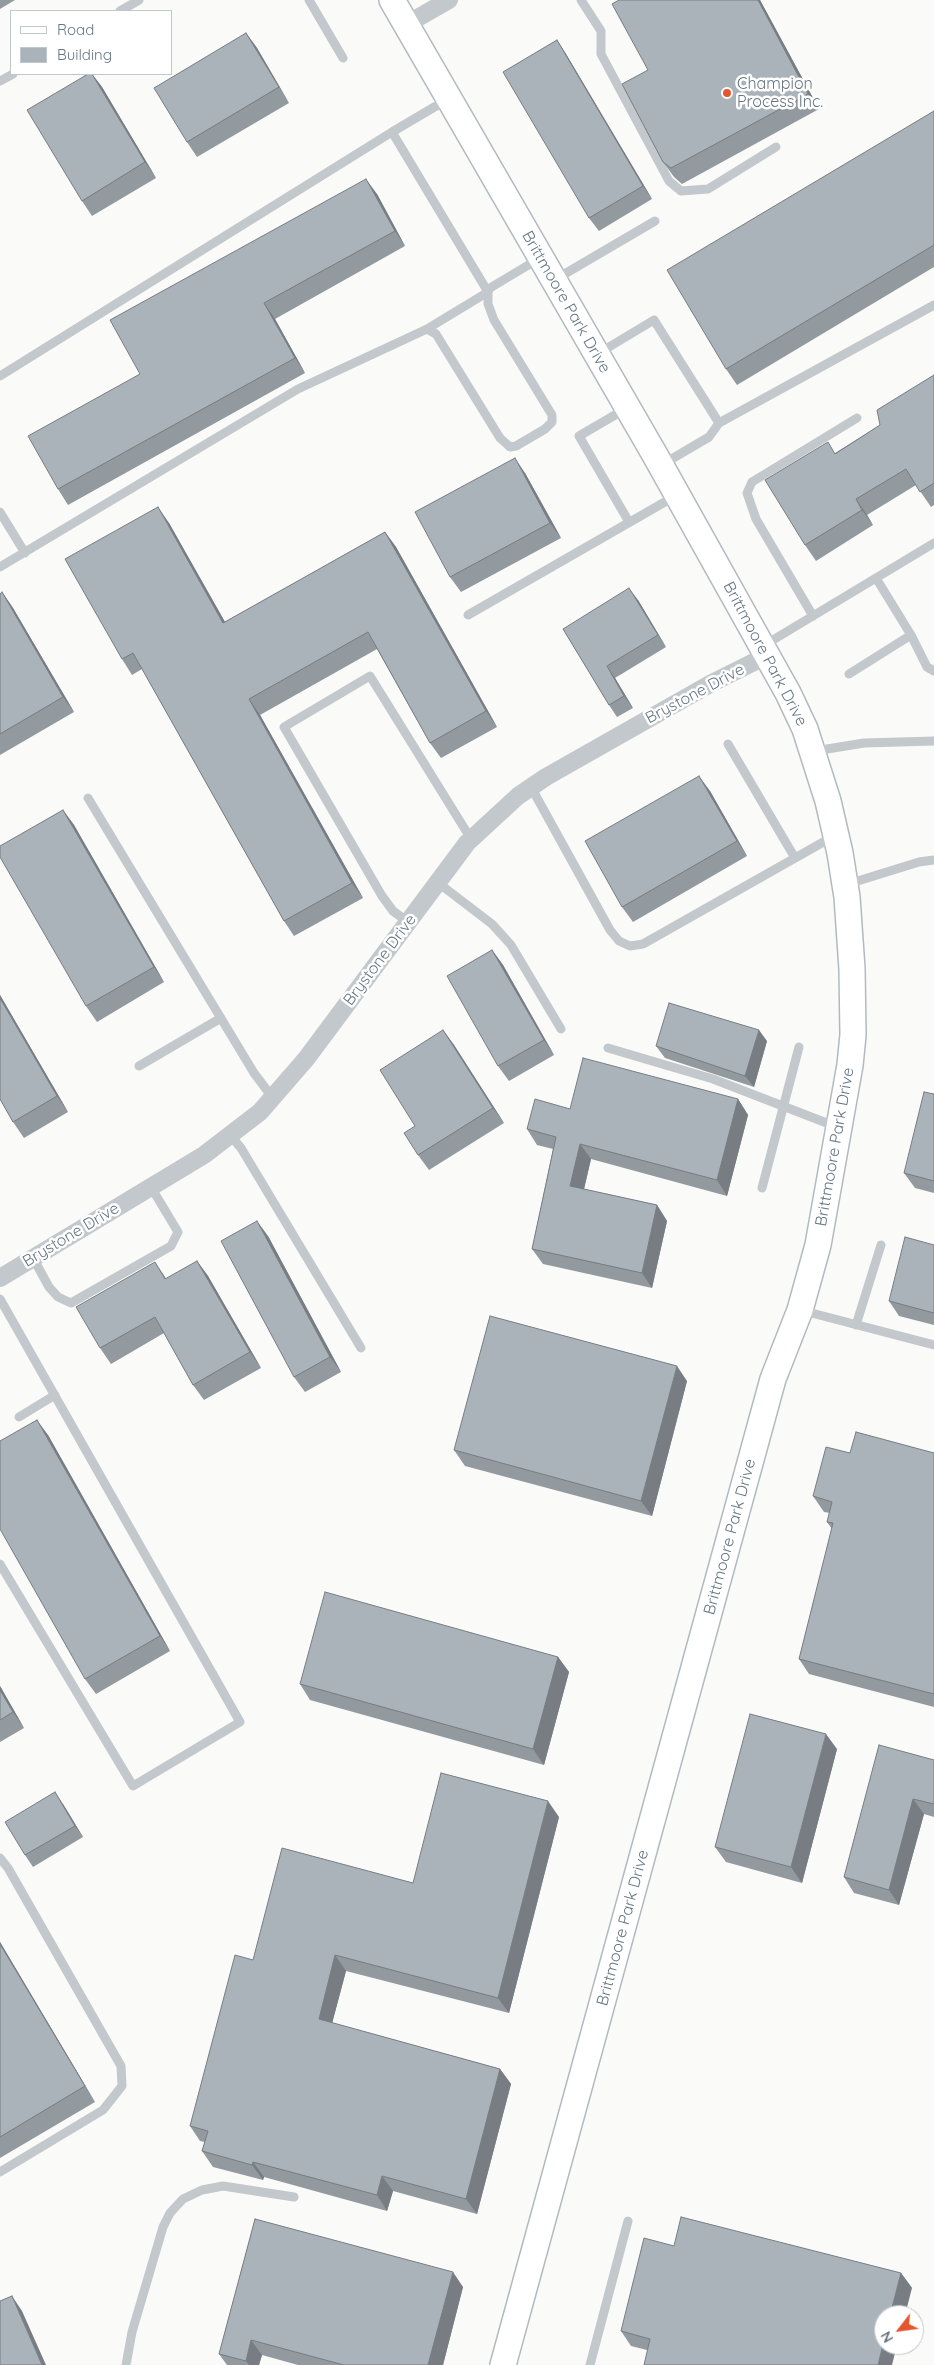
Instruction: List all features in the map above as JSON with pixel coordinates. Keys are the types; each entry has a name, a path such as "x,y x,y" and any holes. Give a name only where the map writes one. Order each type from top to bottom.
{"street":[{"name":"Brittmoore Park Drive","path":"392,0 628,408 766,650 788,693 812,752 828,801 836,834 845,884 852,969 852,1035 848,1085 818,1245 800,1310 771,1389 503,2365"},
{"path":"407,24 450,0"},
{"name":"Brystone Drive","path":"0,1278 204,1155 260,1112 306,1059 437,882 471,839 492,818 532,787 766,650"}],"lane":[{"path":"122,10 140,0"},
{"path":"309,0 343,58"},
{"path":"581,0 601,31 601,54 669,181 681,191 708,189 776,147"},
{"path":"0,81 11,75"},
{"path":"0,376 392,132 450,98"},
{"path":"392,132 488,292 488,304 494,320 552,415 552,422 523,442 510,447 504,444 436,334 427,329"},
{"path":"554,281 655,221"},
{"path":"0,568 298,389 427,329 540,258"},
{"path":"660,465 709,437 719,423 934,305"},
{"path":"596,355 654,320 719,423"},
{"path":"628,408 579,436 629,522"},
{"path":"813,616 756,519 747,493 752,482 857,418"},
{"path":"468,615 677,495"},
{"path":"0,512 25,553"},
{"path":"766,650 813,616 934,544"},
{"path":"876,578 911,635 927,667 934,671"},
{"path":"849,674 911,635"},
{"path":"408,922 393,912 382,896 284,727 370,676 471,839"},
{"path":"812,752 864,743 934,741"},
{"path":"728,744 795,858"},
{"path":"532,787 610,930 620,941 630,946 643,944 836,834"},
{"path":"88,798 254,1073 272,1098"},
{"path":"845,884 919,862 934,860"},
{"path":"437,882 492,924 511,945 562,1029"},
{"path":"139,1066 221,1018"},
{"path":"762,1188 785,1108 799,1047"},
{"path":"608,1048 713,1079 840,1128"},
{"path":"230,1135 241,1148 361,1348"},
{"path":"33,1258 49,1287 58,1298 71,1303 171,1246 178,1232 151,1187"},
{"path":"856,1325 881,1245"},
{"path":"0,1299 240,1722 134,1786 0,1564"},
{"path":"800,1310 934,1345"},
{"path":"19,1417 55,1395"},
{"path":"0,1858 8,1868 121,2066 122,2086 103,2110 0,2172"},
{"path":"126,2365 132,2332 163,2227 170,2213 183,2199 202,2190 223,2186 294,2198"},
{"path":"590,2365 628,2221"}],"building":[{"name":"Champion Process Inc.","path":"619,0 758,0 808,94 671,168 663,162 622,84 648,70 612,4"},
{"path":"246,33 279,87 187,142 154,88"},
{"path":"557,40 643,186 589,218 503,72"},
{"path":"86,75 93,75 145,162 82,201 27,110"},
{"path":"934,111 934,245 726,369 667,270"},
{"path":"366,179 395,231 264,303 295,358 58,489 28,436 140,374 110,320"},
{"path":"934,375 934,483 920,492 906,469 856,499 862,510 805,545 765,480 828,442 835,454 880,425 877,410"},
{"path":"515,458 550,523 450,577 415,512"},
{"path":"158,507 223,623 385,532 486,711 430,743 368,632 249,699 352,883 284,921 133,653 122,659 65,559"},
{"path":"629,588 658,635 607,666 624,696 609,705 563,629"},
{"path":"2,592 63,697 0,734 0,594"},
{"path":"699,776 737,841 622,907 585,841"},
{"path":"63,810 154,967 86,1006 0,857 0,846"},
{"path":"492,950 544,1040 498,1066 447,976"},
{"path":"0,998 57,1096 13,1122 0,1099"},
{"path":"669,1003 759,1030 745,1076 656,1046"},
{"path":"443,1030 493,1108 418,1155 404,1133 415,1126 380,1070"},
{"path":"583,1058 738,1099 717,1180 580,1144 570,1186 657,1205 642,1273 532,1249 556,1137 527,1129 535,1099 570,1109"},
{"path":"924,1092 934,1094 934,1181 904,1173"},
{"path":"257,1221 330,1357 294,1377 221,1241"},
{"path":"905,1237 934,1245 934,1313 889,1301"},
{"path":"197,1261 250,1352 193,1385 155,1317 100,1348 76,1307 155,1262 165,1279"},
{"path":"490,1316 677,1366 641,1501 454,1450"},
{"path":"37,1420 160,1636 85,1679 0,1529 0,1441"},
{"path":"856,1432 934,1453 934,1694 799,1659 833,1523 827,1522 832,1502 813,1496 826,1447 850,1453"},
{"path":"325,1592 558,1657 533,1749 300,1684"},
{"path":"0,1690 13,1712 0,1720"},
{"path":"750,1714 826,1734 791,1867 715,1847"},
{"path":"879,1745 934,1760 934,1804 913,1799 889,1890 844,1877"},
{"path":"441,1773 548,1801 498,1998 335,1955 319,2019 500,2069 466,2199 382,2176 377,2195 253,2162 252,2165 202,2151 208,2131 190,2126 235,1955 253,1960 282,1848 413,1883"},
{"path":"55,1792 75,1826 25,1855 5,1822"},
{"path":"0,1944 85,2086 0,2137"},
{"path":"681,2217 901,2273 893,2305 874,2305 874,2355 880,2355 878,2365 644,2365 650,2339 621,2331 644,2238 674,2246"},
{"path":"255,2219 453,2272 428,2365 344,2365 251,2340 246,2361 219,2354"},
{"path":"12,2296 42,2365 0,2365 0,2301"}],"place":[{"name":"Champion Process Inc.","path":"727,93"}]}
